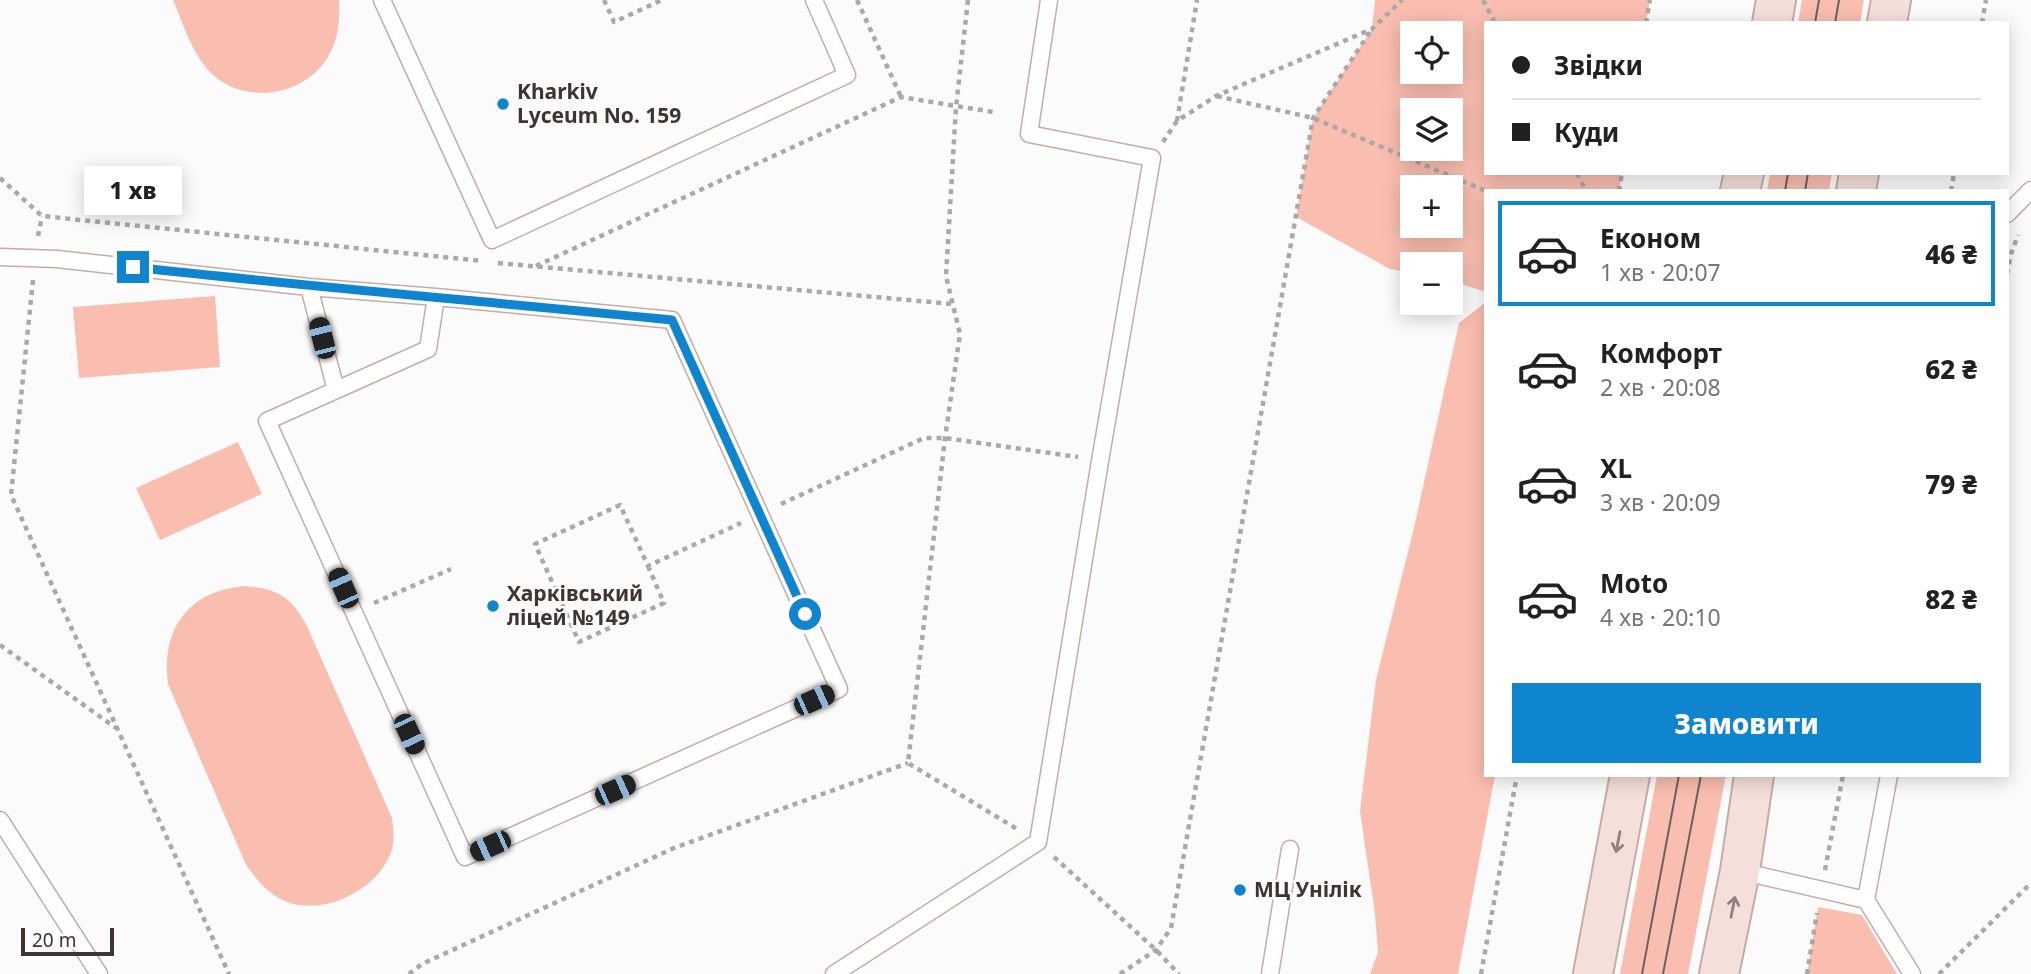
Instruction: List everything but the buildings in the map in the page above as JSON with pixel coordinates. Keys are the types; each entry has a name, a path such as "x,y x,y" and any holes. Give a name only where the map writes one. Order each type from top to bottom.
{"main road":[{"path":"1772,21 1776,0"},
{"path":"1887,21 1891,0"},
{"path":"1593,974 1630,777"},
{"path":"1719,974 1740,871 1754,777"}],"lane":[{"path":"382,0 492,240 846,75 814,0"},
{"path":"834,974 1038,842 1152,158 1029,134 1049,0"},
{"path":"2009,212 2031,190"},
{"path":"0,257 57,259 309,287 436,297 672,320 839,689 465,857 267,421 428,349 436,297"},
{"path":"309,287 336,390"},
{"path":"1889,777 1867,900 1912,974"},
{"path":"0,820 99,974"},
{"path":"1270,974 1290,849"},
{"path":"1740,871 1867,900"}],"path":[{"path":"604,0 614,22 662,0"},
{"path":"857,0 901,97"},
{"path":"908,763 945,438 960,334 946,276 956,107 968,0"},
{"path":"1197,0 1177,121 1216,96 1373,29"},
{"path":"1120,974 1156,950 1171,928 1313,118 1373,29 1402,0"},
{"path":"1483,0 1494,21"},
{"path":"1646,21 1650,0"},
{"path":"1982,21 1986,0"},
{"path":"1216,96 1313,118 1484,190"},
{"path":"535,267 901,97 993,112"},
{"path":"0,178 42,216 535,267 953,303"},
{"path":"42,216 10,495 229,974"},
{"path":"2009,264 2020,231"},
{"path":"648,566 925,438 945,438 1100,461"},
{"path":"620,505 648,566 664,603 579,642 535,544 620,505"},
{"path":"354,612 451,569"},
{"path":"0,645 117,728"},
{"path":"908,763 1038,842 1156,950 1178,974"},
{"path":"409,974 422,964 674,848 908,763"},
{"path":"1481,974 1517,777"},
{"path":"1939,974 2031,883"}],"shaded area":[{"path":"173,0 339,0 337,34 330,53 320,68 307,79 275,92 240,90 224,83 210,72 198,56"},
{"path":"1375,0 1650,0 1646,21 1484,21 1484,175 1622,175 1619,189 1484,189 1484,291 1463,285 1463,252 1400,252 1400,271 1390,269 1296,217 1313,118 1372,29"},
{"path":"1802,0 1864,0 1860,21 1798,21"},
{"path":"1770,175 1832,175 1829,189 1767,189"},
{"path":"215,296 220,367 79,378 73,307"},
{"path":"1484,304 1484,777 1495,777 1458,974 1370,974 1378,952 1360,811 1376,680 1414,528 1459,323"},
{"path":"238,442 262,494 160,540 136,488"},
{"path":"244,586 281,595 300,614 392,818 393,846 383,868 360,890 331,903 315,906 285,901 268,890 246,865 168,684 169,646 182,616 208,596 224,589"},
{"path":"1657,777 1726,777 1688,974 1620,974"},
{"path":"1818,907 1862,915 1897,974 1807,974"}],"tram line":[{"path":"1815,21 1819,0"},
{"path":"1835,21 1839,0"},
{"path":"1785,189 1788,175"},
{"path":"1805,189 1808,175"},
{"path":"1642,974 1679,777"},
{"path":"1663,974 1701,777"}],"place":[{"name":"Kharkiv Lyceum No. 159","path":"503,104"},
{"name":"Харківський ліцей №149","path":"493,606"},
{"name":"МЦ Унілік","path":"1240,890"}],"route":[{"path":"133,267 309,287 672,320 805,614"}]}
